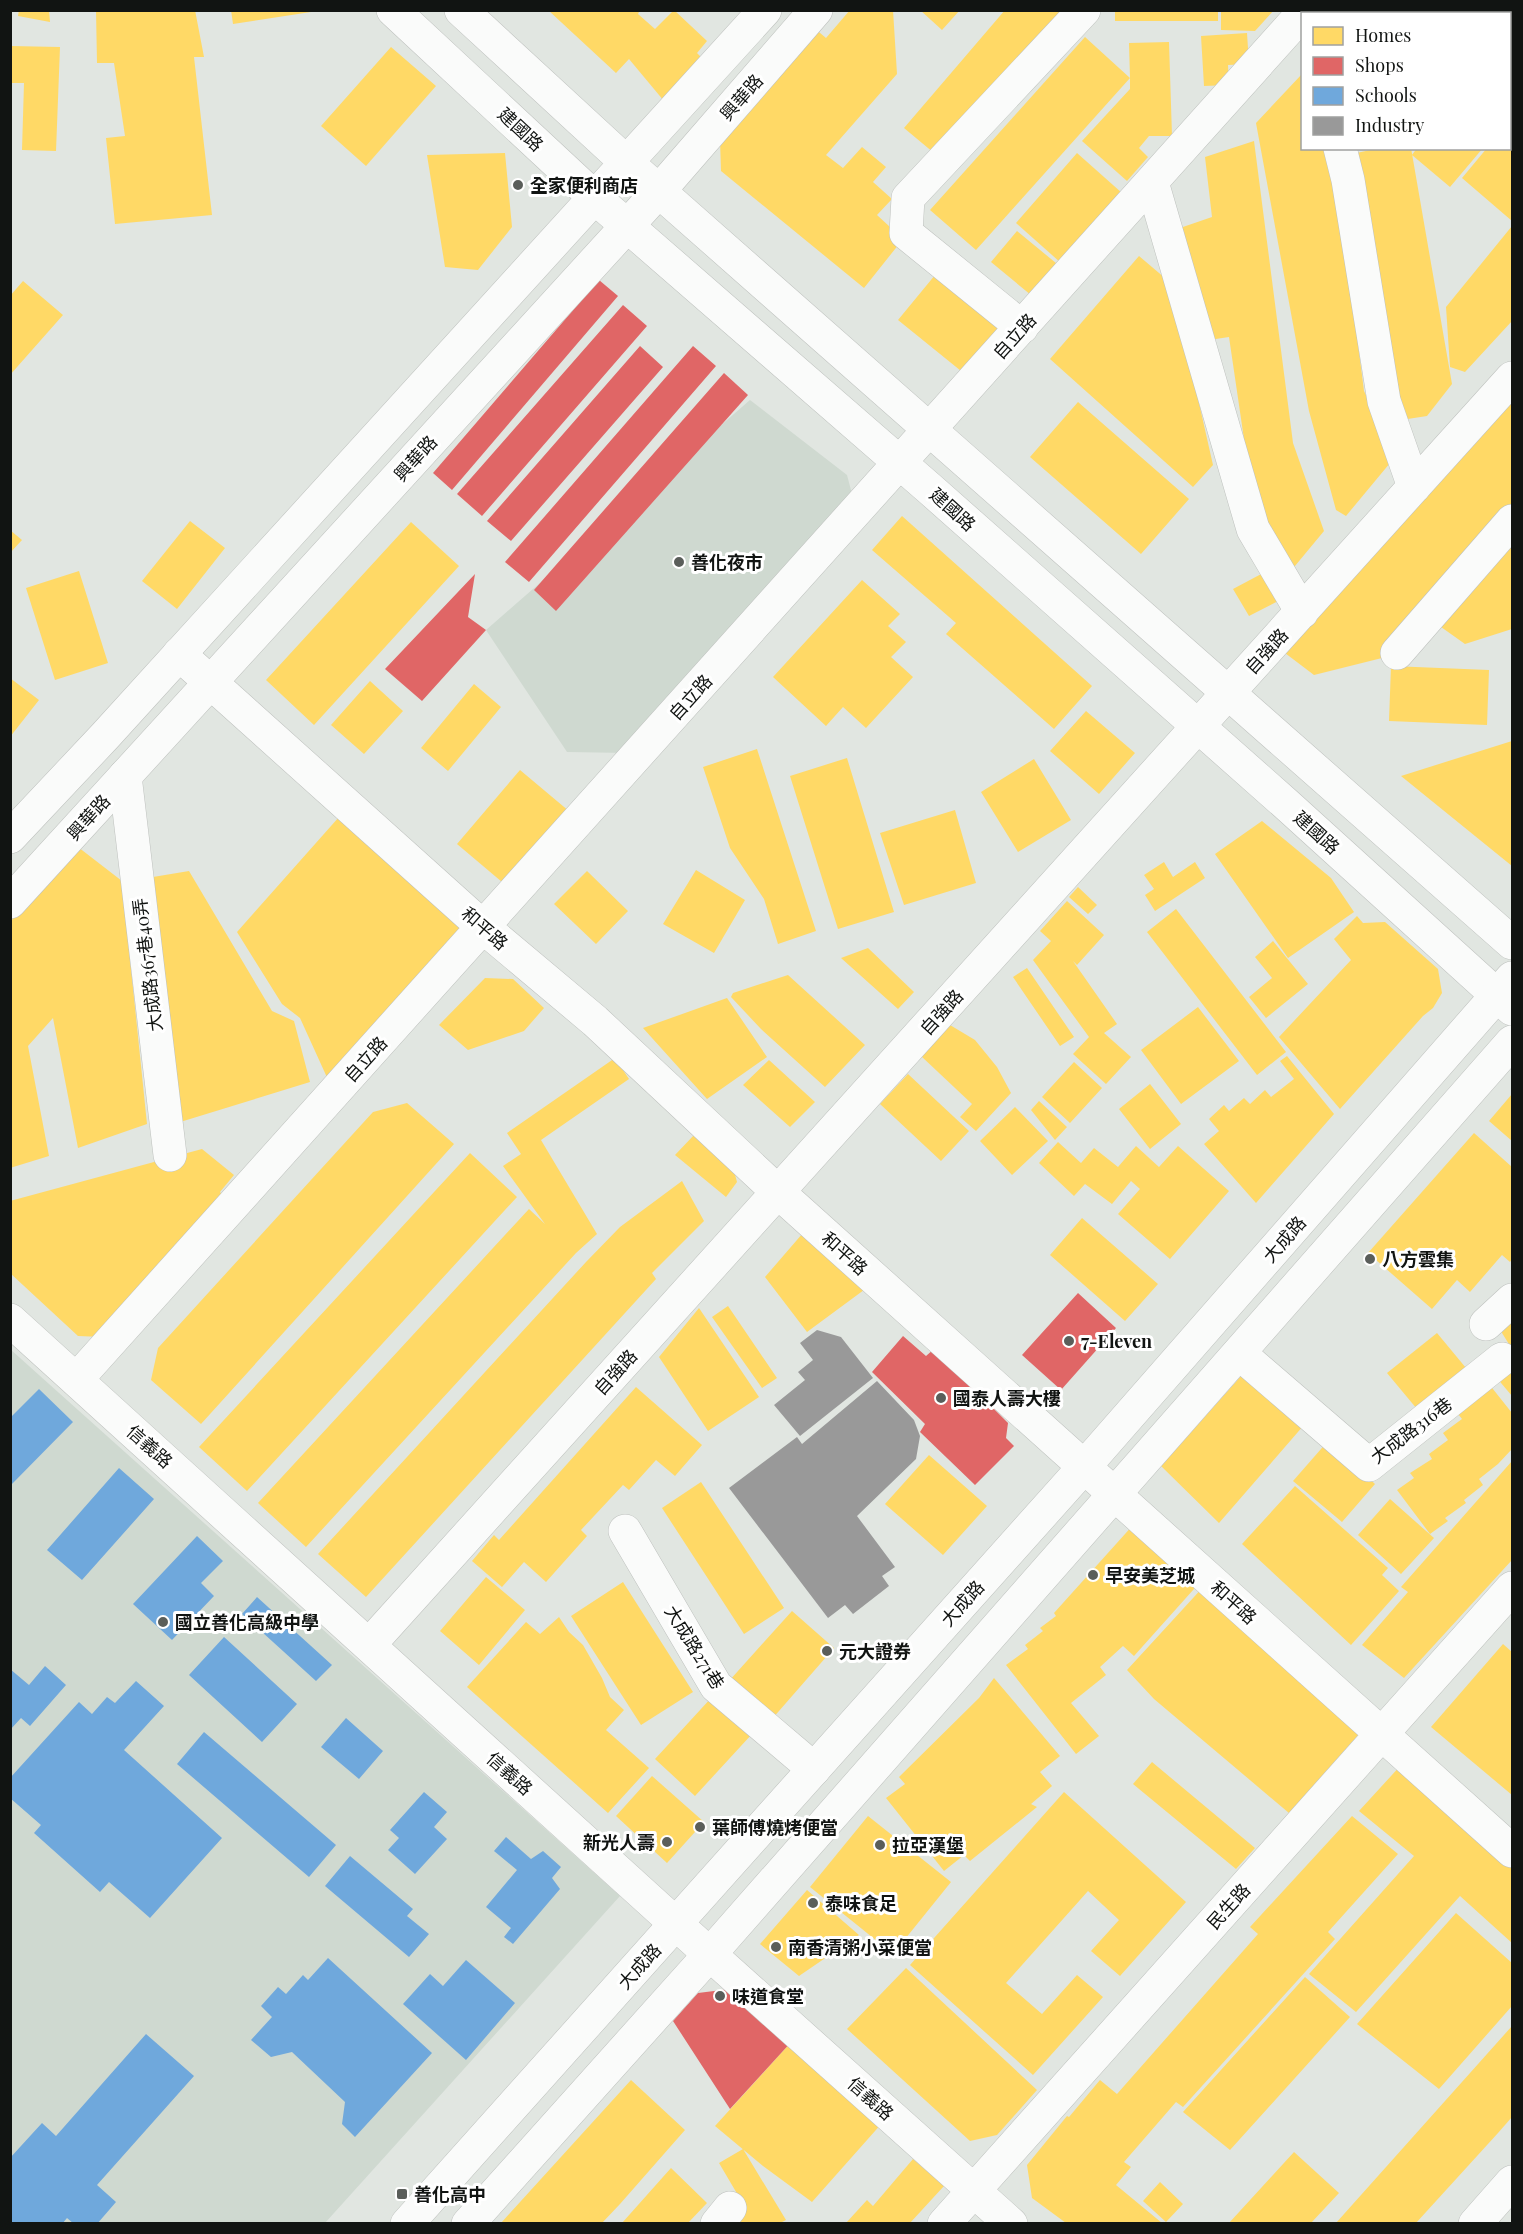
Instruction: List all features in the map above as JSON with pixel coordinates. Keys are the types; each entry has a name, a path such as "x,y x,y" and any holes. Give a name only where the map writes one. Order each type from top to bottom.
{"street":[{"name":"建國路","path":"393,10 594,197 900,462 1198,727 1507,994"},
{"path":"461,10 627,163 1512,943"},
{"path":"10,837 765,10"},
{"name":"興華路","path":"10,902 659,190 816,10"},
{"path":"1022,327 906,233 908,198 1084,10"},
{"name":"自立路","path":"76,1380 1152,182 1301,22"},
{"path":"1340,150 1348,180 1384,401 1414,487"},
{"path":"1152,182 1252,530 1302,612"},
{"name":"自強路","path":"369,1645 1512,378"},
{"path":"1397,653 1512,522"},
{"name":"和平路","path":"179,654 483,927 595,1021 777,1192 1512,1851"},
{"name":"大成路367巷40弄","path":"125,776 170,1155"},
{"name":"大成路","path":"407,2223 1507,994"},
{"path":"468,2223 711,1954 1512,1042"},
{"path":"1486,1324 1512,1300"},
{"name":"信義路","path":"10,1320 676,1924 1011,2223"},
{"name":"大成路316巷","path":"1239,1353 1369,1465 1502,1359"},
{"name":"大成路271巷","path":"625,1531 716,1686 814,1769"},
{"name":"民生路","path":"944,2223 1512,1588"},
{"path":"1475,2223 1512,2182"}],"shaded area":[{"name":"善化夜市","path":"750,400 847,475 852,494 628,753 567,752 486,630"},
{"name":"國立善化高級中學","path":"10,1349 620,1896 325,2223 11,2223"}],"building: Homes":[{"path":"19,10 49,10 50,22 18,16"},
{"path":"96,10 195,10 204,57 194,57 212,215 115,224 106,138 125,136 114,63 97,63"},
{"path":"231,10 311,10 311,12 233,24"},
{"path":"548,10 640,10 638,14 655,29 674,10 707,41 697,53 702,58 664,101 629,59 616,73"},
{"path":"850,10 893,10 897,74 826,155 843,168 862,147 886,167 873,182 892,199 877,215 903,239 864,288 721,171 720,139 813,27 826,38"},
{"path":"920,10 960,10 942,30"},
{"path":"1005,10 1068,10 940,158 904,128"},
{"path":"1115,10 1218,10 1218,21 1115,21"},
{"path":"1221,10 1274,10 1255,31 1221,30"},
{"path":"1370,10 1415,10 1416,12 1368,12"},
{"path":"1247,33 1249,64 1228,65 1229,85 1204,86 1201,36"},
{"path":"1085,37 1130,78 976,250 930,210"},
{"path":"1169,42 1172,136 1149,136 1139,148 1148,157 1127,181 1082,141 1130,89 1129,43"},
{"path":"10,46 60,47 56,151 22,150 24,83 10,83"},
{"path":"391,47 436,86 366,166 321,126"},
{"path":"1301,75 1301,150 1328,150 1338,186 1364,391 1395,457 1346,516 1336,510 1309,411 1256,123"},
{"path":"1512,120 1512,221 1462,178 1485,150 1511,150"},
{"path":"1254,141 1293,443 1324,531 1290,572 1254,507 1229,337 1209,340 1180,228 1212,217 1205,157"},
{"path":"1371,150 1411,150 1452,384 1427,416 1401,420 1347,155"},
{"path":"1416,150 1481,150 1450,187 1412,155"},
{"path":"505,153 512,227 478,270 445,267 427,155"},
{"path":"1077,153 1122,193 1061,263 1016,223"},
{"path":"1512,226 1512,321 1465,372 1450,367 1446,307"},
{"path":"1017,231 1062,268 1037,300 991,262"},
{"path":"1139,256 1172,284 1213,465 1193,487 1050,359"},
{"path":"940,269 1008,324 966,375 898,320"},
{"path":"23,281 63,315 10,375 10,296"},
{"path":"1512,399 1512,511 1382,658 1314,675 1281,650"},
{"path":"1078,402 1189,499 1141,554 1030,457"},
{"path":"902,516 1092,686 1054,729 946,634 956,623 872,550"},
{"path":"190,521 225,548 177,609 142,581"},
{"path":"411,522 459,566 314,725 266,680"},
{"path":"10,530 22,540 10,553"},
{"path":"1512,533 1512,629 1465,644 1434,622"},
{"path":"79,571 108,663 55,680 26,588"},
{"path":"1265,572 1280,600 1249,616 1233,589"},
{"path":"862,580 900,614 888,626 906,642 891,657 913,677 866,728 843,707 826,726 773,677"},
{"path":"1391,666 1489,670 1487,725 1389,721"},
{"path":"10,678 39,700 10,737"},
{"path":"370,681 403,711 364,754 331,725"},
{"path":"474,684 501,707 448,771 421,748"},
{"path":"1086,711 1135,753 1099,794 1050,751"},
{"path":"1512,741 1512,866 1401,776"},
{"path":"757,749 816,931 778,944 764,899 730,848 703,767"},
{"path":"847,758 894,912 838,929 790,776"},
{"path":"1034,759 1071,820 1018,852 981,792"},
{"path":"520,770 576,817 502,882 457,844"},
{"path":"955,810 976,883 904,905 880,833"},
{"path":"339,817 461,924 461,943 330,1084 300,1018 282,1004 237,932"},
{"path":"1262,821 1331,878 1354,912 1288,958 1215,854"},
{"path":"78,847 122,881 147,1124 78,1148 53,1018 28,1046 49,1156 10,1168 10,922"},
{"path":"1164,862 1173,877 1195,862 1205,878 1155,911 1145,895 1154,889 1144,875"},
{"path":"696,870 745,900 714,953 663,924"},
{"path":"189,871 272,1011 294,1021 310,1082 177,1123 141,879"},
{"path":"587,871 628,911 596,944 554,904"},
{"path":"1078,887 1097,905 1088,914 1069,897"},
{"path":"1067,901 1104,935 1077,965 1073,961 1117,1024 1104,1033 1131,1057 1106,1084 1073,1054 1089,1037 1033,960 1051,941 1040,931"},
{"path":"1176,909 1286,1052 1257,1075 1147,932"},
{"path":"1357,916 1363,923 1385,922 1438,969 1442,993 1433,1008 1423,1016 1340,1109 1279,1037 1351,960 1334,939"},
{"path":"1273,941 1308,984 1266,1018 1249,997 1272,978 1255,957"},
{"path":"868,948 914,992 898,1009 841,958"},
{"path":"1027,968 1074,1037 1060,1046 1013,977"},
{"path":"788,975 865,1045 825,1087 761,1029 731,997 733,993"},
{"path":"485,978 513,979 544,1008 524,1031 468,1050 439,1025"},
{"path":"727,998 767,1057 707,1099 643,1028"},
{"path":"1198,1007 1239,1061 1181,1104 1141,1050"},
{"path":"950,1025 975,1040 997,1067 1011,1093 976,1131 960,1117 972,1104 921,1056"},
{"path":"1287,1056 1334,1114 1256,1203 1204,1144 1219,1131 1209,1119 1224,1105 1229,1111 1244,1098 1250,1104 1265,1090 1271,1097 1294,1079 1280,1061"},
{"path":"615,1058 629,1079 541,1140 597,1234 576,1253 306,1547 258,1503 529,1209 545,1224 503,1166 521,1154 507,1133"},
{"path":"769,1060 815,1102 790,1127 743,1085"},
{"path":"1074,1062 1102,1088 1070,1123 1042,1097"},
{"path":"908,1074 969,1131 941,1161 880,1104"},
{"path":"1150,1084 1181,1124 1150,1149 1119,1109"},
{"path":"1512,1094 1512,1141 1489,1121"},
{"path":"1039,1101 1067,1127 1055,1140 1031,1110"},
{"path":"407,1103 454,1144 201,1424 151,1380 158,1348 373,1112"},
{"path":"1015,1107 1048,1141 1012,1175 980,1141"},
{"path":"1474,1133 1512,1167 1512,1259 1510,1262 1502,1255 1470,1292 1457,1280 1432,1309 1368,1253"},
{"path":"694,1135 734,1171 737,1182 726,1197 675,1155"},
{"path":"1058,1142 1081,1163 1094,1148 1118,1167 1136,1146 1159,1167 1178,1146 1229,1191 1170,1259 1118,1214 1140,1189 1131,1181 1112,1204 1085,1184 1074,1196 1039,1163"},
{"path":"202,1149 234,1175 220,1192 226,1199 103,1337 78,1336 10,1273 10,1201"},
{"path":"470,1153 517,1197 247,1491 199,1447"},
{"path":"682,1181 704,1221 652,1273 656,1279 366,1597 318,1554 620,1227"},
{"path":"1082,1218 1158,1284 1125,1321 1050,1255"},
{"path":"809,1226 868,1287 807,1332 765,1277"},
{"path":"728,1306 777,1378 762,1388 712,1317"},
{"path":"699,1308 759,1397 708,1431 659,1357"},
{"path":"1512,1314 1512,1349 1497,1325"},
{"path":"1437,1333 1471,1374 1422,1415 1387,1373"},
{"path":"1512,1363 1512,1396 1496,1377"},
{"path":"1242,1375 1304,1425 1219,1523 1161,1466"},
{"path":"1485,1379 1512,1413 1512,1449 1479,1479 1483,1485 1464,1500 1466,1503 1445,1518 1448,1521 1430,1534 1397,1490 1414,1478 1410,1473 1432,1459 1429,1454 1448,1440 1443,1433 1462,1419 1450,1404"},
{"path":"636,1387 702,1445 675,1476 656,1460 629,1490 623,1485 581,1530 587,1536 546,1582 524,1562 502,1587 472,1561 494,1535 499,1540"},
{"path":"1328,1441 1375,1484 1342,1522 1293,1481"},
{"path":"929,1455 987,1506 943,1555 885,1504"},
{"path":"1512,1461 1512,1560 1404,1678 1362,1645 1408,1592 1401,1587"},
{"path":"701,1482 784,1608 744,1634 662,1508"},
{"path":"1295,1486 1388,1568 1382,1575 1399,1591 1351,1645 1242,1544"},
{"path":"1390,1499 1434,1538 1401,1574 1358,1535"},
{"path":"1134,1524 1202,1580 1134,1656 1123,1646 1100,1667 1106,1675 1071,1703 1099,1736 1076,1754 1006,1665 1028,1649 1025,1645 1043,1631 1040,1628 1056,1616 1054,1613"},
{"path":"486,1577 525,1610 479,1665 440,1631"},
{"path":"623,1582 693,1692 641,1725 571,1616"},
{"path":"1205,1585 1367,1725 1289,1813 1154,1699 1127,1670"},
{"path":"792,1611 834,1648 772,1719 729,1681"},
{"path":"559,1617 569,1632 583,1645 610,1697 624,1710 606,1730 649,1768 608,1813 467,1687 526,1622 540,1634"},
{"path":"1503,1644 1512,1652 1512,1795 1431,1727"},
{"path":"994,1678 1060,1756 1040,1772 1052,1786 1031,1804 1037,1807 970,1861 964,1855 944,1871 886,1798 905,1784 899,1777 979,1698"},
{"path":"712,1697 752,1734 695,1796 655,1759"},
{"path":"1152,1762 1255,1848 1236,1869 1133,1784"},
{"path":"1402,1764 1512,1864 1512,1943 1460,1896 1356,2012 1309,1974 1414,1856 1359,1811"},
{"path":"652,1776 704,1822 667,1863 616,1816"},
{"path":"1064,1792 1186,1902 1120,1976 1091,1951 1119,1920 1088,1891 1006,1983 1042,2014 1077,1975 1103,1997 1033,2075 910,1965"},
{"path":"868,1816 951,1882 893,1954 810,1887"},
{"path":"1352,1816 1398,1854 1328,1932 1335,1939 1183,2107 1176,2102 1124,2162 1131,2167 1116,2185 1162,2223 1066,2223 1032,2198 1027,2165 1067,2116 1069,2117 1100,2080 1117,2094 1258,1934 1250,1927"},
{"path":"807,1890 859,1935 799,1976 760,1944"},
{"path":"1456,1913 1512,1963 1512,2006 1439,2089 1357,2024"},
{"path":"906,1968 1037,2090 997,2135 970,2141 847,2029"},
{"path":"1305,1977 1350,2017 1230,2150 1183,2112"},
{"path":"1512,2026 1512,2117 1498,2133 1416,2223 1336,2223"},
{"path":"793,2040 883,2122 812,2202 763,2166 715,2126"},
{"path":"631,2080 685,2130 620,2204 602,2223 501,2223"},
{"path":"743,2149 786,2220 780,2223 714,2223 742,2202 719,2163"},
{"path":"1294,2152 1339,2193 1311,2223 1229,2223"},
{"path":"913,2159 944,2186 910,2223 846,2223 867,2200 873,2206"},
{"path":"671,2168 707,2203 688,2223 622,2223"},
{"path":"1160,2182 1183,2204 1166,2222 1143,2201"}],"building: Shops":[{"path":"599,280 618,296 452,490 433,473"},
{"path":"623,305 647,326 482,516 457,494"},
{"path":"640,346 663,367 511,541 487,521"},
{"path":"693,346 716,366 529,582 505,562"},
{"path":"724,373 748,395 556,611 534,590"},
{"path":"475,574 468,617 486,630 422,701 385,669"},
{"name":"7-Eleven","path":"1078,1293 1116,1328 1061,1390 1022,1355"},
{"name":"國泰人壽大樓","path":"903,1336 926,1356 934,1349 1008,1423 1006,1438 1014,1446 975,1485 920,1432 925,1424 872,1372"},
{"path":"730,1989 793,2040 730,2109 673,2021 698,1993"}],"building: Schools":[{"path":"39,1389 73,1422 10,1486 10,1418"},
{"path":"119,1468 154,1499 82,1580 47,1550"},
{"path":"197,1536 223,1561 201,1583 214,1596 172,1640 133,1604"},
{"path":"257,1597 332,1665 316,1681 242,1614"},
{"path":"224,1637 297,1704 262,1742 189,1675"},
{"path":"45,1666 66,1685 30,1726 21,1718 10,1730 10,1669 29,1685"},
{"path":"136,1681 164,1706 124,1750 222,1838 150,1918 109,1882 100,1892 34,1833 41,1825 10,1798 10,1778 79,1702 92,1714 107,1697 115,1703"},
{"path":"346,1718 383,1751 359,1779 321,1747"},
{"path":"204,1732 336,1845 309,1877 177,1764"},
{"path":"424,1792 447,1812 434,1827 447,1839 415,1874 388,1850 399,1838 390,1830"},
{"path":"506,1837 531,1859 543,1851 561,1867 552,1878 560,1889 513,1944 504,1937 511,1928 486,1907 517,1870 494,1851"},
{"path":"350,1856 413,1909 407,1916 429,1934 409,1957 325,1886"},
{"path":"328,1958 432,2053 355,2137 342,2124 345,2102 292,2052 271,2057 251,2040 272,2017 261,2006 278,1987 286,1994 303,1975 308,1980"},
{"path":"466,1960 515,2003 466,2060 403,2004 430,1974 443,1986"},
{"path":"146,2034 194,2076 97,2185 116,2202 97,2224 74,2224 67,2218 62,2224 10,2224 10,2158 42,2123 56,2136"}],"building: Industry":[{"path":"817,1330 841,1337 873,1378 800,1436 774,1405 805,1380 798,1372 813,1360 800,1343"},
{"path":"877,1381 914,1420 920,1436 916,1459 857,1516 895,1567 882,1576 889,1586 853,1614 845,1605 828,1618 729,1488 797,1437 802,1444"}],"place":[{"name":"全家便利商店","path":"518,185"},
{"name":"善化夜市","path":"679,562"},
{"name":"八方雲集","path":"1370,1259"},
{"name":"7-Eleven","path":"1069,1341"},
{"name":"國泰人壽大樓","path":"941,1398"},
{"name":"早安美芝城","path":"1093,1575"},
{"name":"國立善化高級中學","path":"163,1622"},
{"name":"元大證券","path":"827,1651"},
{"name":"葉師傅燒烤便當","path":"700,1827"},
{"name":"新光人壽","path":"667,1842"},
{"name":"拉亞漢堡","path":"880,1845"},
{"name":"泰味食足","path":"813,1903"},
{"name":"南香清粥小菜便當","path":"776,1947"},
{"name":"味道食堂","path":"720,1996"},
{"name":"善化高中","path":"402,2194"}]}
